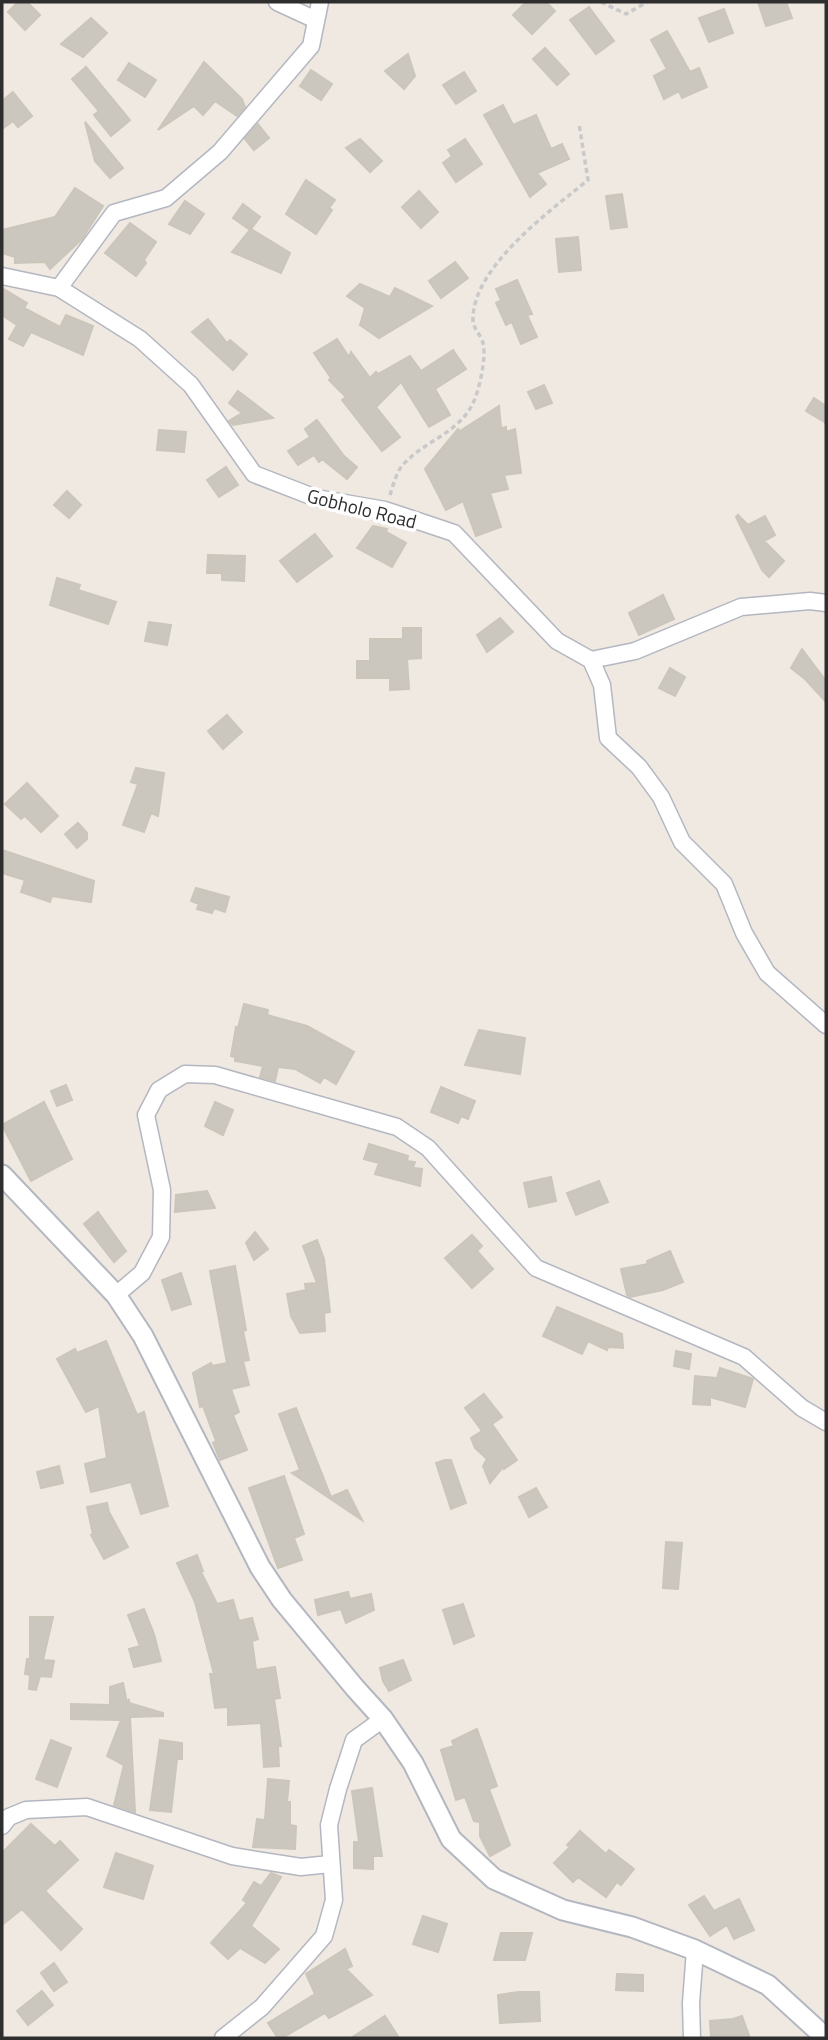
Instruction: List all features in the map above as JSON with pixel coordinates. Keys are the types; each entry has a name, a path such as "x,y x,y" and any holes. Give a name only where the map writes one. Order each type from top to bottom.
{"street":[{"path":"277,2 316,20"},
{"path":"59,288 114,213 166,198 220,152 312,46 320,2"},
{"name":"Gobholo Road","path":"2,276 59,288 140,339 191,385 254,474 316,498 384,510 454,533 557,641 591,660"},
{"path":"826,603 810,601 741,607 635,651 591,660 602,685 608,738 639,767 662,797 682,842 723,884 744,933 767,973 826,1025"},
{"path":"116,1295 142,1272 161,1237 162,1190 146,1115 159,1090 185,1074 215,1075 397,1127 428,1148 536,1268 744,1357 802,1408 826,1422"},
{"path":"2,1175 116,1295 143,1336 260,1567 282,1600 383,1720 413,1763 451,1839 494,1879 563,1910 632,1927 695,1950 768,1985 826,2038"},
{"path":"223,2038 262,2007 324,1936 334,1900 329,1825 354,1741 383,1720"},
{"path":"2,1826 9,1817 26,1810 87,1807 232,1856 301,1867 330,1864"},
{"path":"692,2038 691,2003 695,1950"}],"path":[{"path":"601,2 626,14 647,2"},
{"path":"384,510 400,467 423,447 445,435 472,406 481,380 484,342 473,325 473,303 478,290 530,227 588,180 579,124"}],"building":[{"path":"18,2 27,2 40,15 25,30 8,12"},
{"path":"526,2 546,2 555,11 532,34 513,15"},
{"path":"758,2 786,2 792,18 766,26"},
{"path":"589,7 614,41 596,54 570,20"},
{"path":"724,9 733,33 709,42 699,18"},
{"path":"91,18 107,33 83,57 61,44"},
{"path":"667,31 690,72 699,68 707,87 682,98 679,91 664,99 654,76 667,69 651,40"},
{"path":"545,48 569,74 557,85 533,59"},
{"path":"408,54 415,76 404,89 385,71"},
{"path":"204,62 242,99 245,107 237,116 215,101 203,115 194,106 158,130"},
{"path":"129,63 156,80 145,97 118,80"},
{"path":"86,67 130,120 111,136 94,115 99,111 72,79"},
{"path":"311,70 332,84 321,100 300,86"},
{"path":"464,72 476,91 456,104 443,85"},
{"path":"13,92 32,116 18,127 13,121 2,129 2,101"},
{"path":"503,105 513,125 536,115 551,149 562,144 569,159 537,173 546,184 530,197 484,115"},
{"path":"85,122 123,168 110,178 95,161"},
{"path":"258,124 269,138 254,150 245,139"},
{"path":"360,139 382,161 370,172 346,148"},
{"path":"465,139 482,164 456,182 443,163 452,156 448,150"},
{"path":"306,180 335,200 329,208 332,210 316,234 286,214"},
{"path":"75,188 103,206 82,239 50,269 45,262 15,263 15,257 2,253 2,230 55,217"},
{"path":"419,191 438,212 421,228 402,207"},
{"path":"622,194 627,227 611,229 606,196"},
{"path":"185,201 204,214 190,234 169,224"},
{"path":"243,204 260,217 251,229 290,253 281,273 232,252 250,230 233,218"},
{"path":"130,223 156,242 136,276 105,253"},
{"path":"578,237 581,270 559,272 556,239"},
{"path":"455,262 468,278 441,298 429,281"},
{"path":"517,280 532,314 527,315 537,337 521,344 512,322 506,325 496,303 501,300 496,289"},
{"path":"360,284 390,297 395,288 432,306 379,338 360,325 365,308 347,296"},
{"path":"2,288 27,303 24,308 60,327 66,315 93,326 83,355 31,332 23,346 9,339 17,325 2,315"},
{"path":"208,319 227,343 230,340 247,354 233,370 192,332"},
{"path":"337,339 349,357 351,352 370,378 376,372 378,374 410,356 421,371 453,350 466,369 435,389 450,415 429,427 401,382 376,407 400,437 382,451 342,400 346,397 329,380 331,378 314,353"},
{"path":"544,385 552,403 536,409 528,392"},
{"path":"238,391 273,418 233,425 229,421 242,413 229,403"},
{"path":"814,398 826,406 826,423 806,411"},
{"path":"499,406 501,428 506,427 506,432 515,429 521,473 504,475 508,489 490,493 501,527 476,536 463,501 446,510 425,469 458,429 460,431"},
{"path":"317,420 344,456 357,467 347,479 322,459 319,462 314,455 298,465 288,451 310,437 305,429"},
{"path":"159,430 186,432 184,452 157,450"},
{"path":"226,467 238,485 219,497 207,480"},
{"path":"67,491 81,505 69,518 54,505"},
{"path":"738,515 748,525 765,516 775,535 764,541 784,561 769,577 762,570 736,517"},
{"path":"373,526 387,529 386,532 406,543 392,567 357,548"},
{"path":"315,534 332,556 297,582 280,561"},
{"path":"208,555 245,556 244,581 222,580 222,573 207,573"},
{"path":"57,578 80,585 78,590 116,602 108,624 50,605"},
{"path":"663,595 674,619 639,635 629,613"},
{"path":"500,618 513,632 487,652 477,635"},
{"path":"149,622 171,625 167,645 145,641"},
{"path":"403,628 421,628 421,658 407,659 409,689 390,690 390,678 357,678 357,661 370,661 370,639 403,639"},
{"path":"802,649 826,681 826,702 791,668"},
{"path":"670,668 685,677 675,696 659,688"},
{"path":"227,715 242,732 223,749 208,731"},
{"path":"136,768 164,773 158,816 151,813 144,832 123,825 138,784 131,782"},
{"path":"27,783 58,816 41,832 25,816 21,819 5,804"},
{"path":"78,823 87,833 87,839 77,848 65,834"},
{"path":"2,850 94,881 91,902 52,896 50,902 21,892 25,880 2,873"},
{"path":"196,888 229,897 225,912 214,908 212,913 197,909 199,904 191,901"},
{"path":"244,1004 268,1010 267,1015 307,1026 354,1052 336,1084 324,1077 320,1083 295,1069 278,1067 275,1081 260,1077 263,1066 235,1061 235,1057 231,1056 236,1027 238,1028"},
{"path":"479,1030 525,1038 520,1074 465,1065"},
{"path":"66,1085 72,1100 57,1106 51,1091"},
{"path":"441,1087 475,1101 468,1119 461,1116 458,1123 431,1112"},
{"path":"44,1102 72,1159 31,1181 2,1125"},
{"path":"215,1102 233,1110 223,1135 205,1126"},
{"path":"369,1144 408,1156 407,1161 415,1162 413,1168 422,1169 420,1186 375,1174 379,1163 364,1159"},
{"path":"551,1177 556,1201 529,1207 524,1183"},
{"path":"599,1181 608,1202 576,1215 567,1193"},
{"path":"207,1191 215,1208 175,1212 176,1195"},
{"path":"98,1212 126,1251 114,1262 84,1224"},
{"path":"255,1232 268,1249 254,1260 246,1243"},
{"path":"472,1235 482,1246 477,1251 493,1269 472,1288 445,1258"},
{"path":"317,1240 324,1259 330,1312 324,1313 325,1331 300,1333 291,1316 287,1294 306,1290 305,1284 317,1283 303,1246"},
{"path":"670,1251 683,1282 663,1290 630,1297 627,1295 621,1269 648,1264 647,1261"},
{"path":"235,1266 246,1330 243,1331 249,1360 243,1361 249,1385 231,1389 239,1412 233,1415 247,1450 220,1460 203,1406 200,1407 193,1373 211,1363 212,1366 227,1363 210,1271"},
{"path":"181,1273 191,1304 172,1310 162,1280"},
{"path":"557,1307 622,1334 623,1348 608,1347 607,1350 588,1341 582,1354 543,1336"},
{"path":"106,1341 137,1415 144,1412 168,1506 141,1514 131,1482 91,1492 85,1464 107,1458 99,1406 86,1412 57,1359 75,1349 77,1353"},
{"path":"676,1351 691,1354 689,1369 674,1366"},
{"path":"720,1368 753,1379 745,1407 710,1397 710,1405 693,1404 695,1376 717,1378"},
{"path":"484,1394 502,1417 492,1424 517,1460 504,1469 503,1467 490,1483 483,1466 487,1459 475,1448 471,1438 482,1431 465,1408"},
{"path":"296,1408 331,1497 347,1490 362,1520 292,1473 300,1470 279,1414"},
{"path":"451,1460 466,1503 451,1509 436,1463"},
{"path":"59,1466 63,1483 41,1488 37,1472"},
{"path":"284,1476 304,1534 294,1538 302,1560 278,1568 249,1488"},
{"path":"536,1488 547,1507 529,1517 519,1497"},
{"path":"107,1503 128,1547 104,1559 91,1535 93,1534 87,1507"},
{"path":"666,1542 682,1543 678,1589 663,1588"},
{"path":"197,1555 203,1571 201,1572 217,1604 233,1600 239,1621 252,1618 258,1639 252,1641 256,1670 275,1667 280,1698 274,1699 281,1746 278,1746 279,1766 264,1767 261,1723 228,1725 228,1707 215,1708 210,1674 214,1674 195,1602 177,1563"},
{"path":"348,1592 350,1599 371,1594 374,1610 346,1623 341,1609 318,1615 315,1600"},
{"path":"463,1604 474,1636 454,1644 443,1610"},
{"path":"144,1609 161,1661 134,1667 129,1649 140,1646 128,1615"},
{"path":"30,1617 53,1617 43,1660 54,1661 51,1677 40,1676 36,1690 29,1689 30,1675 25,1674 27,1659 30,1659"},
{"path":"403,1660 411,1680 389,1691 380,1668"},
{"path":"123,1683 127,1703 129,1699 129,1703 163,1713 163,1716 130,1717 135,1812 114,1805 124,1765 107,1756 121,1720 71,1719 71,1704 110,1705 110,1687"},
{"path":"477,1729 497,1786 489,1789 510,1845 490,1856 480,1836 480,1822 474,1821 465,1797 456,1800 441,1750 454,1746 452,1741"},
{"path":"51,1740 71,1748 57,1787 36,1779"},
{"path":"160,1740 182,1743 182,1759 177,1759 171,1812 150,1810"},
{"path":"268,1779 289,1781 287,1802 290,1802 290,1825 296,1826 295,1849 253,1847 257,1819 265,1820"},
{"path":"372,1788 382,1856 373,1856 373,1869 354,1868 354,1842 359,1842 352,1791"},
{"path":"31,1824 55,1846 60,1841 78,1860 45,1891 82,1929 61,1950 22,1909 2,1925 2,1853"},
{"path":"580,1831 606,1854 609,1850 634,1869 621,1885 617,1882 606,1897 578,1877 573,1882 554,1863 570,1847 567,1845"},
{"path":"116,1853 153,1866 143,1899 104,1887"},
{"path":"271,1873 281,1877 251,1926 279,1949 265,1963 240,1948 228,1959 211,1943 247,1903 243,1900 254,1882 261,1886"},
{"path":"704,1896 714,1911 739,1899 754,1930 734,1939 727,1925 710,1936 689,1905"},
{"path":"423,1916 447,1924 438,1952 413,1944"},
{"path":"501,1933 532,1933 525,1960 494,1960"},
{"path":"345,1949 352,1966 346,1969 372,1995 329,2018 325,2013 278,2038 268,2023 315,1994 306,1974"},
{"path":"54,1963 67,1982 54,1991 41,1973"},
{"path":"617,1974 643,1975 643,1991 616,1990"},
{"path":"42,1991 53,2005 28,2025 17,2011"},
{"path":"539,1992 540,2021 500,2023 498,1995"},
{"path":"385,2016 399,2038 351,2038"},
{"path":"742,2016 750,2038 711,2038 710,2021"}]}
